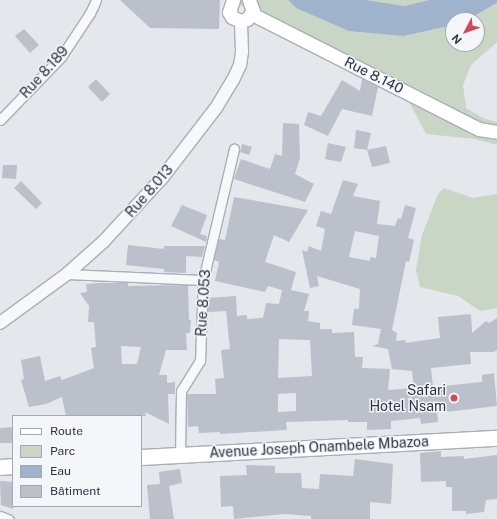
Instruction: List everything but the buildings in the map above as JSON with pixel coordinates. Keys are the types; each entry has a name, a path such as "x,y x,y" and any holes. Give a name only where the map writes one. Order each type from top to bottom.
{"main road":[{"path":"233,0 230,12 232,17 247,17 253,5 249,0"},
{"name":"Rue 8.140","path":"247,17 479,129 497,132"},
{"name":"Avenue Joseph Onambele Mbazoa","path":"142,457 497,438"},
{"path":"0,466 12,466"}],"street":[{"name":"Rue 8.189","path":"0,120 61,57 90,13 96,0"},
{"name":"Rue 8.013","path":"0,323 68,274 104,241 135,208 216,108 240,66 247,17"},
{"name":"Rue 8.053","path":"180,455 181,391 200,361 203,280 234,149"},
{"path":"68,274 203,280"},
{"path":"0,516 8,519"}],"green space":[{"path":"231,0 288,0 296,8 404,36 445,27 445,52 485,52 485,12 481,12 497,3 497,42 471,65 463,85 466,108 483,118 497,122 497,145 475,139 426,134 403,90"},
{"path":"366,0 429,0 404,6"},
{"path":"444,188 473,198 497,194 497,308 480,311 458,296 420,287 416,270 422,235 438,194"}],"water":[{"path":"288,0 366,0 404,6 429,0 497,0 497,3 481,12 445,12 445,27 404,36 349,31 296,8"}],"place":[{"name":"Safari Hotel Nsam","path":"454,398"}]}
